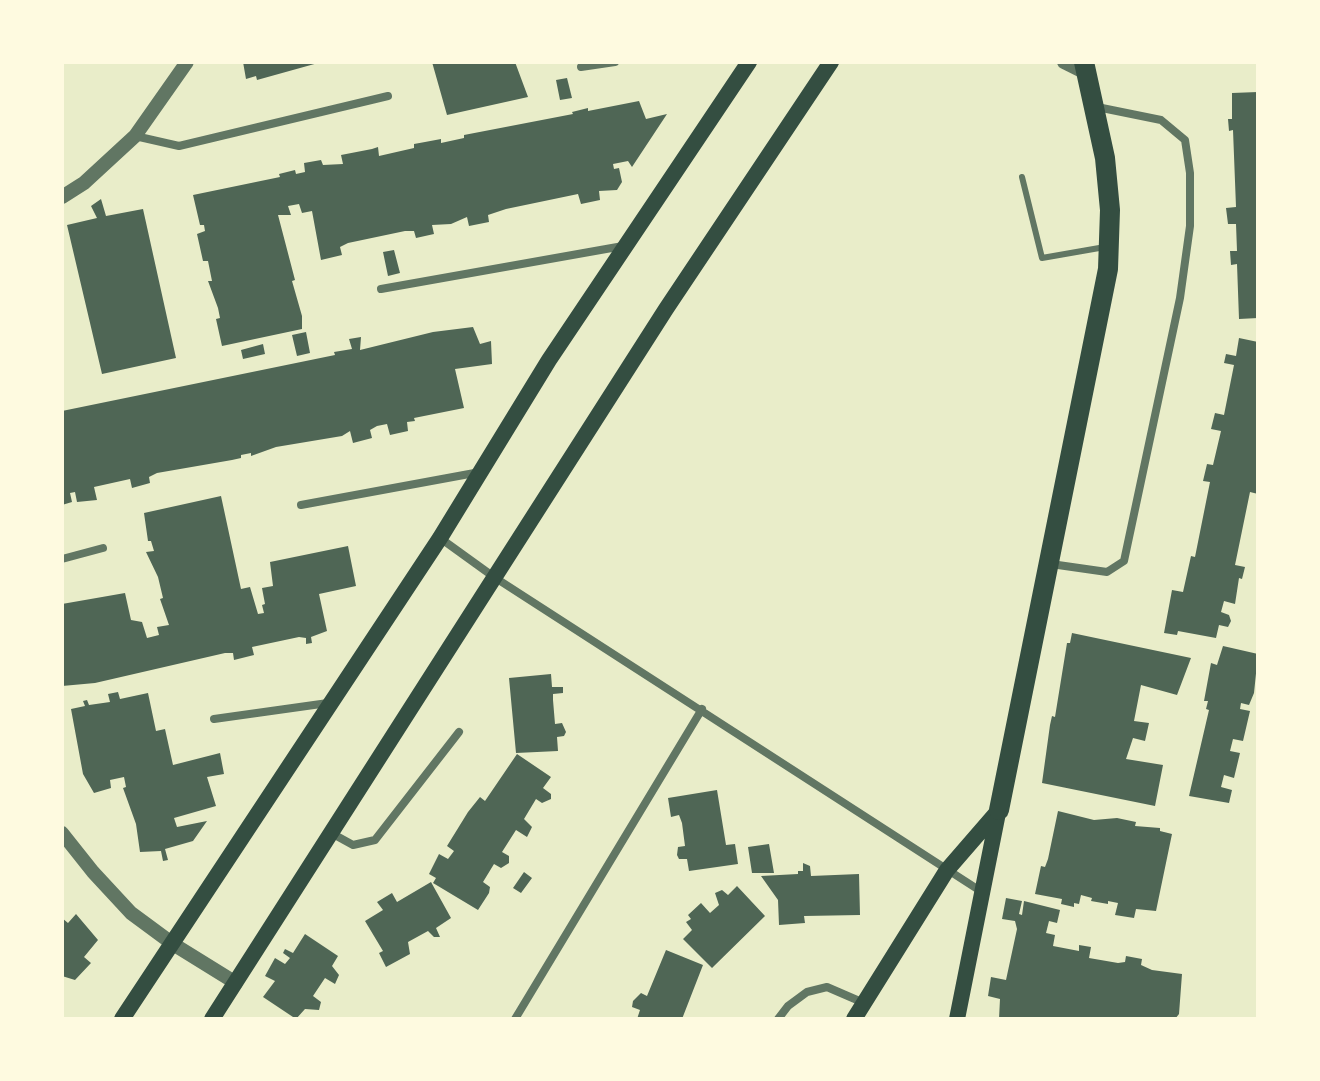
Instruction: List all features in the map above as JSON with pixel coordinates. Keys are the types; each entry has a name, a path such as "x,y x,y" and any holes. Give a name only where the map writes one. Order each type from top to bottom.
{"main road":[{"path":"122,1019 328,703 440,538 624,246 749,62"},
{"path":"212,1019 666,309 831,62"},
{"path":"957,1019 1098,324 1108,246 1105,158 1085,68"},
{"path":"854,1019 947,870 999,810"}],"street":[{"path":"62,197 84,183 135,136 187,62"},
{"path":"581,67 615,62"},
{"path":"1064,62 1085,68"},
{"path":"135,136 179,146 388,96"},
{"path":"1050,564 1107,572 1124,561 1180,298 1190,226 1190,173 1185,140 1161,120 1094,106"},
{"path":"381,289 624,246"},
{"path":"301,505 481,472"},
{"path":"440,538 494,577 982,892"},
{"path":"62,559 103,548"},
{"path":"214,719 328,703"},
{"path":"515,1019 702,709"},
{"path":"333,834 353,845 375,840 459,732"},
{"path":"62,833 131,913 173,944 236,983"},
{"path":"778,1019 788,1006 807,992 827,987 864,1003"}],"lane":[{"path":"1022,177 1042,258 1108,246"}],"building":[{"path":"243,62 318,63 257,80 256,76 246,79"},
{"path":"432,62 515,62 528,97 447,115"},
{"path":"567,78 572,98 560,100 556,80"},
{"path":"1258,92 1258,318 1239,319 1237,264 1231,265 1230,251 1237,251 1236,224 1228,224 1226,208 1236,207 1233,130 1229,131 1228,119 1232,119 1232,93"},
{"path":"639,101 646,119 667,114 632,167 628,161 613,164 614,169 619,168 622,182 617,190 599,191 600,200 581,204 578,194 506,209 488,215 489,222 469,226 467,217 451,224 432,225 434,234 416,238 414,231 405,231 348,243 340,247 342,255 321,260 312,211 302,213 299,204 288,206 291,215 278,215 295,280 292,281 302,316 302,329 222,346 216,319 220,318 218,308 208,281 212,281 208,261 203,261 197,234 205,231 204,225 200,225 193,195 280,177 279,174 295,170 296,174 305,172 304,163 321,160 323,165 343,164 341,155 378,147 379,156 414,148 414,144 441,139 441,143 464,138 464,135 573,114 588,108 588,111"},
{"path":"101,199 106,216 143,209 176,358 102,374 67,225 97,218 91,206"},
{"path":"394,250 400,273 388,276 383,252"},
{"path":"473,327 480,344 491,341 492,364 455,369 464,408 414,418 415,421 407,422 408,431 390,435 387,424 377,426 370,430 372,438 353,443 350,431 342,436 276,447 251,456 251,453 232,460 157,473 149,477 150,483 132,488 130,479 94,487 97,500 77,502 75,492 70,493 72,502 62,505 62,411 335,355 334,352 352,349 349,339 361,337 360,350 433,332"},
{"path":"306,332 310,353 297,356 292,335"},
{"path":"1239,338 1258,342 1258,494 1250,492 1235,565 1245,567 1242,579 1239,578 1235,604 1224,601 1221,612 1229,615 1231,621 1228,627 1219,625 1216,638 1178,631 1177,635 1164,633 1172,590 1183,592 1191,556 1195,557 1210,482 1203,481 1207,464 1213,465 1221,431 1211,429 1215,413 1224,415 1234,365 1224,363 1226,354 1236,356"},
{"path":"263,344 265,354 243,359 241,350"},
{"path":"221,496 241,589 250,587 258,614 264,613 262,588 273,586 270,562 348,546 356,586 319,594 327,631 311,637 312,643 306,644 306,638 299,637 252,647 254,655 234,660 233,653 225,653 95,683 62,686 62,604 125,593 131,620 142,622 147,638 159,635 157,627 169,625 160,599 163,598 158,577 146,552 154,551 151,541 148,541 144,513"},
{"path":"1072,633 1191,658 1177,695 1141,685 1134,721 1149,723 1145,741 1133,738 1126,759 1163,765 1155,806 1042,783 1050,725 1052,716 1055,717 1067,643 1070,643"},
{"path":"1223,646 1258,654 1254,693 1249,705 1241,703 1240,709 1250,711 1243,741 1233,739 1230,751 1240,753 1234,778 1224,775 1221,787 1232,790 1229,803 1189,796 1209,710 1206,709 1208,701 1204,701 1211,663 1217,665"},
{"path":"551,674 552,687 563,687 563,693 553,694 555,724 562,723 566,732 564,736 557,737 558,751 516,753 509,678"},
{"path":"118,692 120,699 148,693 156,731 165,729 173,765 220,753 224,774 207,777 216,806 174,818 177,827 207,821 193,841 165,849 168,860 163,861 161,851 140,852 136,824 123,788 126,787 124,777 110,780 111,788 94,793 83,774 71,709 85,706 83,701 87,700 89,705 110,702 108,694"},
{"path":"517,754 551,777 543,788 551,794 551,799 542,803 536,799 524,819 532,827 527,837 516,830 502,852 509,856 509,863 501,868 494,864 483,882 490,887 489,893 478,910 433,883 436,878 429,874 439,854 448,859 454,851 447,846 468,812 480,797 485,801"},
{"path":"717,790 726,845 735,844 738,864 689,871 687,859 679,859 677,855 678,847 685,846 682,823 679,815 671,817 668,798"},
{"path":"1058,811 1094,820 1117,818 1136,822 1135,826 1160,828 1160,831 1172,834 1156,911 1136,909 1134,918 1115,915 1118,903 1091,901 1092,898 1081,895 1079,904 1074,903 1074,907 1061,904 1062,899 1035,894 1041,866 1045,867 1048,859"},
{"path":"769,844 774,873 752,873 748,847"},
{"path":"803,863 810,866 811,876 859,874 860,915 804,916 805,923 779,925 778,900 761,876 798,874 798,871 803,871"},
{"path":"524,872 532,878 521,893 513,888"},
{"path":"431,882 451,918 436,928 440,937 434,937 428,931 408,942 410,954 386,967 379,953 383,951 365,921 383,910 377,902 392,893 397,902"},
{"path":"737,886 765,916 712,968 683,939 692,930 686,922 691,919 688,915 701,903 710,913 719,905 715,893 722,890 728,895"},
{"path":"1006,898 1022,901 1019,914 1022,915 1024,901 1060,910 1057,923 1049,921 1046,933 1055,935 1053,946 1079,951 1079,945 1091,947 1089,958 1118,963 1125,962 1126,956 1142,959 1141,965 1152,970 1182,974 1179,1014 1175,1019 999,1019 1000,999 988,996 991,977 1006,980 1017,929 1015,921 1002,919"},
{"path":"76,914 98,940 84,957 91,963 75,980 62,976 62,918 68,923"},
{"path":"305,934 338,956 332,966 339,975 335,984 325,978 313,996 321,1002 319,1010 305,1009 296,1019 263,997 275,981 265,976 275,958 285,964 290,958 283,953 285,949 293,953"},
{"path":"666,950 703,965 682,1019 637,1019 640,1010 632,1007 633,1001 641,993 647,996"}]}
